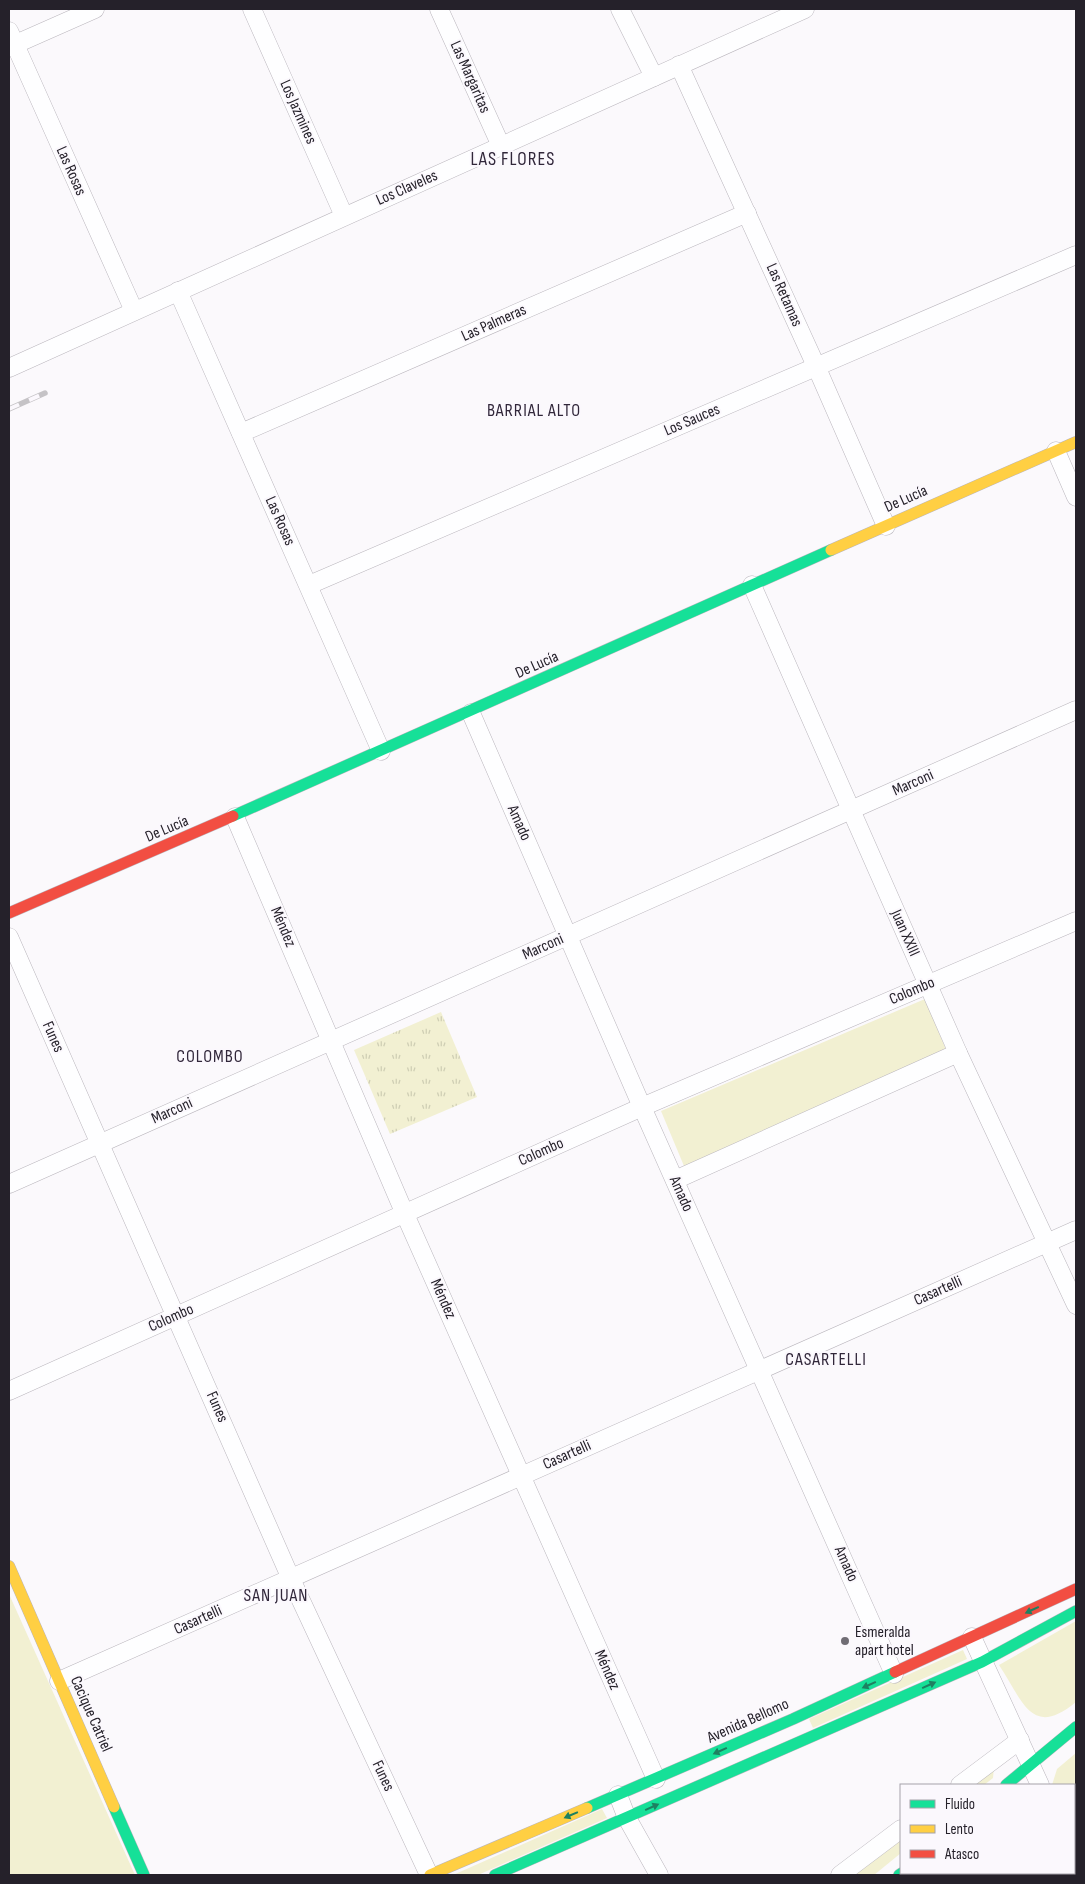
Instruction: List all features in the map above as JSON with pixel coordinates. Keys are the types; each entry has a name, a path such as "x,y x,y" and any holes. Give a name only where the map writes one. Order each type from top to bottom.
{"main road":[{"name":"De Lucía","path":"9,913 235,817 471,713 752,585 1076,442"},
{"name":"Cacique Catriel","path":"9,1566 144,1875"},
{"name":"Avenida Bellomo","path":"429,1875 793,1719 1076,1589"},
{"path":"495,1875 982,1662 1076,1611"},
{"path":"793,1719 802,1741"},
{"path":"1007,1784 1076,1727"}],"street":[{"path":"11,41 95,9"},
{"name":"Los Jazmines","path":"252,9 344,216"},
{"name":"Las Margaritas","path":"439,9 501,146"},
{"path":"620,9 654,77"},
{"name":"Los Claveles","path":"9,368 805,9"},
{"name":"Las Rosas","path":"11,41 134,311"},
{"name":"Las Retamas","path":"679,65 816,366 886,526"},
{"name":"Las Palmeras","path":"242,433 747,213"},
{"name":"Los Sauces","path":"309,585 1076,255"},
{"name":"Las Rosas","path":"178,291 382,751"},
{"path":"1056,451 1076,497"},
{"name":"Juan XXIII","path":"752,585 958,1053 1076,1305"},
{"name":"Marconi","path":"9,1184 1076,710"},
{"name":"Amado","path":"471,713 642,1107 894,1674"},
{"name":"Méndez","path":"235,817 404,1212 656,1779"},
{"name":"Colombo","path":"9,1391 404,1212 642,1107 1076,921"},
{"name":"Funes","path":"9,937 292,1579 429,1875"},
{"path":"675,1180 958,1053"},
{"name":"Casartelli","path":"59,1681 1076,1230"},
{"path":"972,1637 1039,1784"},
{"path":"961,1784 1020,1740"},
{"path":"618,1794 626,1818 659,1875"},
{"path":"840,1875 900,1830"}],"green space":[{"path":"925,999 948,1054 684,1166 661,1111"},
{"path":"441,1012 477,1097 390,1134 354,1050"},
{"path":"9,1594 135,1875 9,1875"},
{"path":"1076,1621 1076,1702 1061,1713 1048,1717 1038,1716 1030,1711 1022,1702 999,1665"},
{"path":"963,1650 967,1659 813,1728 809,1719"},
{"path":"1076,1753 1076,1814 1075,1784 1052,1784 1057,1769"},
{"path":"994,1767 993,1778 985,1784 971,1784"},
{"path":"602,1809 607,1818 478,1875 453,1875"},
{"path":"900,1837 900,1854 874,1875 849,1875"},
{"path":"978,1874 979,1875 931,1875"}],"railway":[{"path":"9,409 45,393"}],"traffic: fast":[{"path":"233,816 831,550"},
{"path":"495,1875 982,1662 1076,1611"},
{"path":"587,1808 793,1719 895,1672"},
{"path":"1007,1784 1076,1727"},
{"path":"114,1807 144,1875"}],"traffic: slow":[{"path":"831,550 1076,442"},
{"path":"9,1566 114,1807"},
{"path":"430,1875 587,1808"}],"traffic: jam":[{"path":"9,913 233,816"},
{"path":"895,1672 1076,1589"}],"place":[{"name":"Esmeralda apart hotel","path":"845,1641"}],"district":[{"name":"LAS FLORES","path":"513,159"},
{"name":"BARRIAL ALTO","path":"534,410"},
{"name":"COLOMBO","path":"210,1056"},
{"name":"CASARTELLI","path":"826,1359"},
{"name":"SAN JUAN","path":"276,1595"}]}
